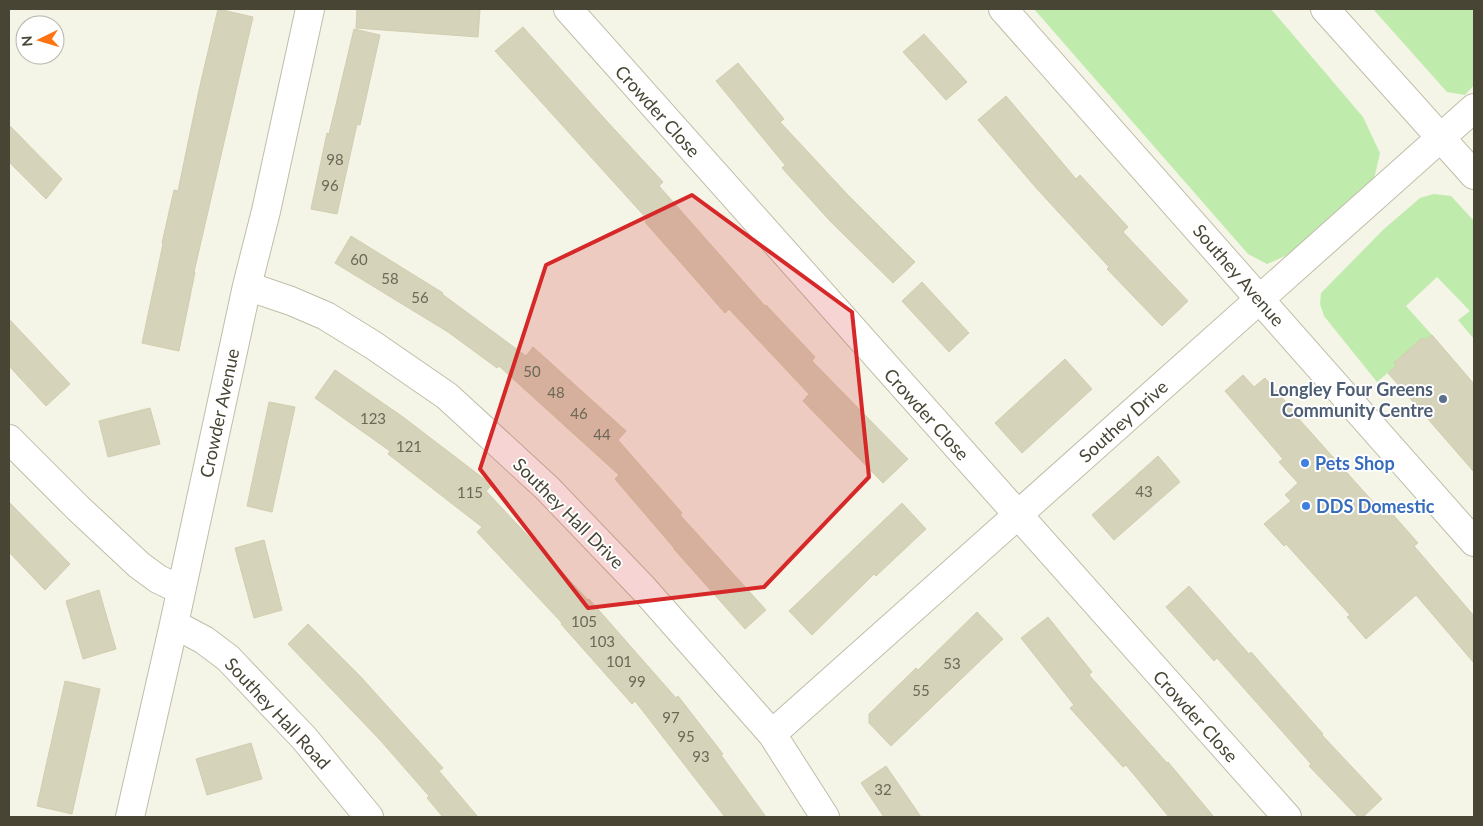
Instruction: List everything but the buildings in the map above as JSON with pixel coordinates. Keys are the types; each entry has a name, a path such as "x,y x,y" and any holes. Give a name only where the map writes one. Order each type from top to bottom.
{"street":[{"name":"Crowder Avenue","path":"130,817 310,9"},
{"name":"Crowder Close","path":"568,9 1287,817"},
{"name":"Southey Avenue","path":"1003,9 1474,542"},
{"path":"1325,9 1442,137 1474,175"},
{"name":"Southey Drive","path":"772,734 1474,108"},
{"name":"Southey Hall Drive","path":"247,286 292,301 326,316 373,345 447,396 547,488 644,588 772,734 825,817"},
{"path":"9,439 78,508 139,565 158,579 181,590"},
{"name":"Southey Hall Road","path":"174,624 204,640 228,658 304,738 369,817"}],"highlighted area":[{"path":"692,195 852,312 869,477 764,587 588,608 480,469 546,265"}],"green space":[{"path":"1034,9 1271,9 1363,117 1380,153 1374,179 1294,252 1267,264 1248,254"},
{"path":"1373,9 1474,9 1474,85 1465,95 1447,92"},
{"path":"1434,194 1451,196 1474,221 1474,339 1458,320 1470,311 1437,277 1406,306 1432,335 1425,340 1422,338 1394,363 1396,366 1377,382 1324,316 1320,304 1321,293 1384,229 1420,198"}],"place":[{"name":"Longley Four Greens Community Centre","path":"1443,399"},
{"name":"Pets Shop","path":"1305,463"},
{"name":"DDS Domestic","path":"1306,506"}]}
